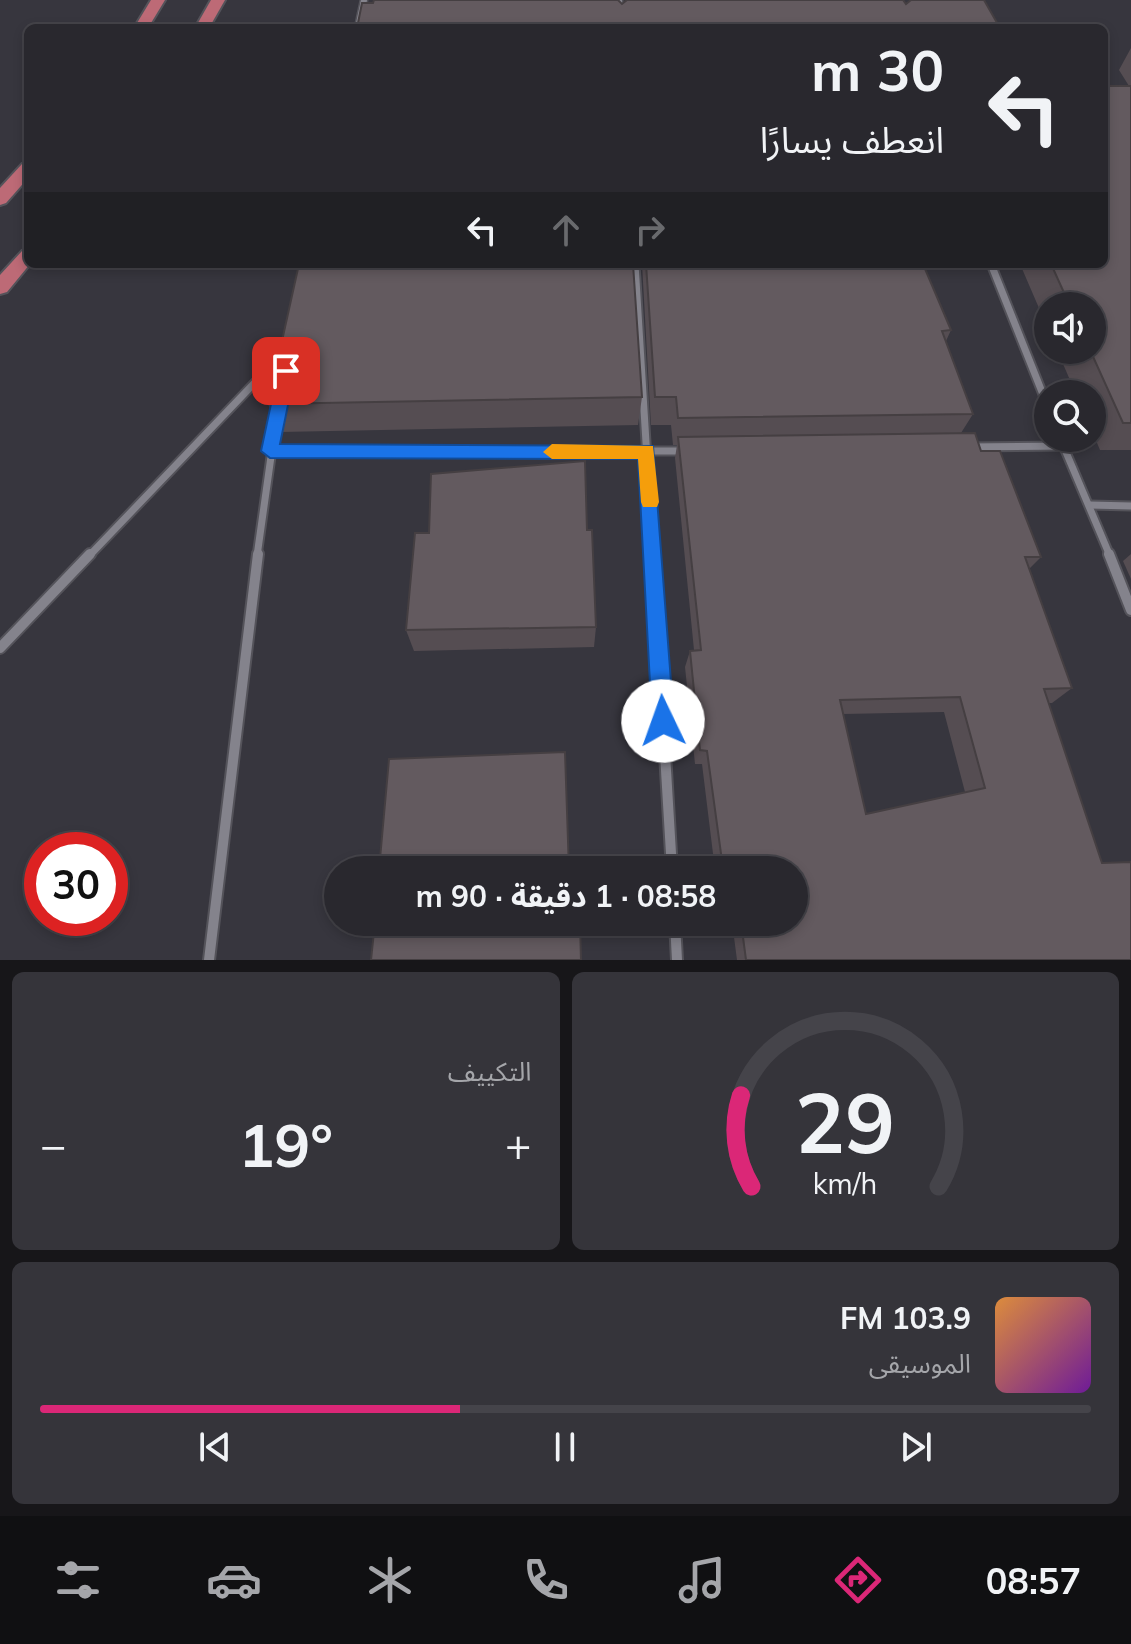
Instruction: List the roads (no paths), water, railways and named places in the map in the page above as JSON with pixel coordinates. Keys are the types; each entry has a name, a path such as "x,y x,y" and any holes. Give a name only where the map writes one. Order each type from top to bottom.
{"main road":[{"path":"143,24 158,0"},
{"path":"204,24 218,0"},
{"path":"0,199 24,172"},
{"path":"0,287 24,260"}],"street":[{"path":"359,24 364,0"},
{"path":"619,0 621,24"},
{"path":"635,268 671,856"},
{"path":"993,268 1037,380"},
{"path":"0,648 292,344 289,359"},
{"path":"209,960 270,451 279,405"},
{"path":"956,448 1034,444"},
{"path":"270,451 693,451"},
{"path":"1066,452 1131,610"},
{"path":"1090,505 1131,506"},
{"path":"676,936 677,960"}]}
